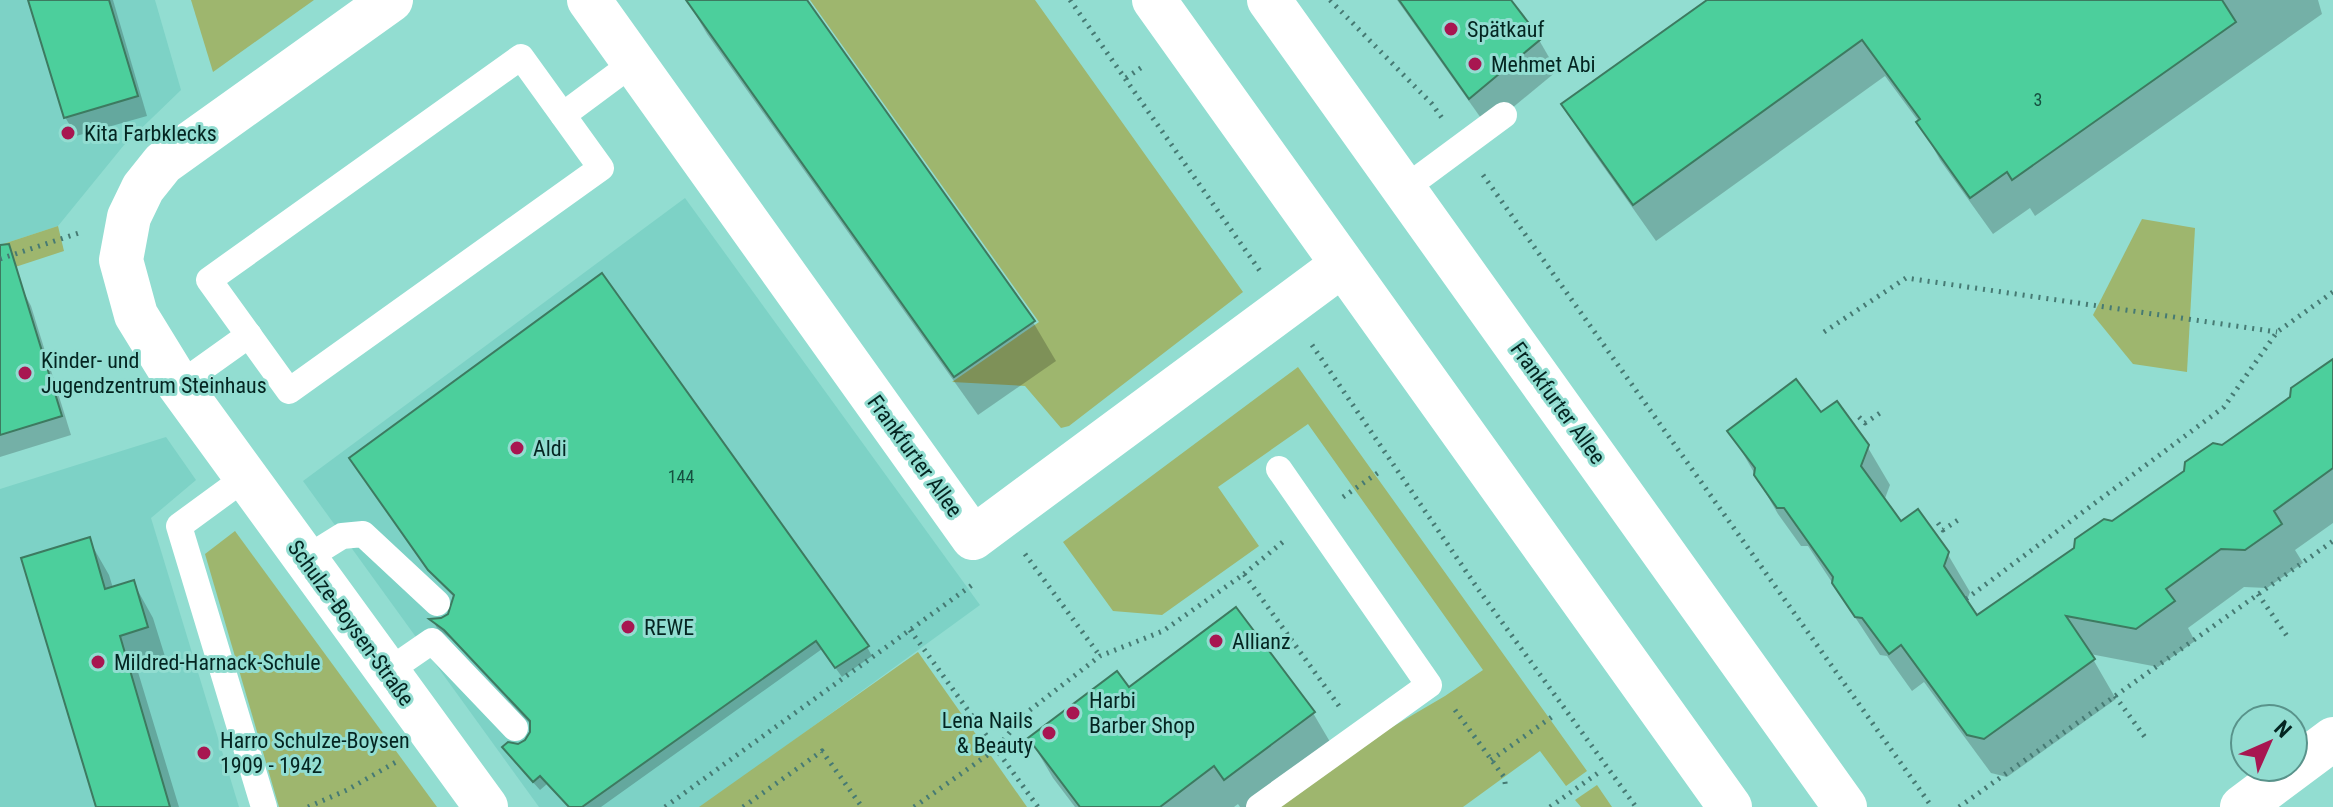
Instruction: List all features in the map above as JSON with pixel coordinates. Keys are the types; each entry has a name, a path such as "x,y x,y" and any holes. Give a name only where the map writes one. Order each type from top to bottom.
{"street":[{"name":"Schulze-Boysen-Straße","path":"391,0 163,163 143,188 129,217 121,260 136,315 179,385 486,807"},
{"name":"Frankfurter Allee","path":"589,0 973,538 1342,265"},
{"path":"1154,0 1730,807"},
{"name":"Frankfurter Allee","path":"1269,0 1845,807"},
{"path":"2242,807 2333,739"}],"lane":[{"path":"521,57 601,168 289,391 249,335 209,280 521,57"},
{"path":"563,115 633,63"},
{"path":"1404,189 1504,115"},
{"path":"179,385 249,335"},
{"path":"1259,807 1429,685 1279,469"},
{"path":"246,477 179,526 264,807"},
{"path":"305,559 342,536 363,534 437,603"},
{"path":"387,672 432,641 515,728"}],"path":[{"path":"1070,0 1285,306 1478,589 1636,807"},
{"path":"1330,0 1432,104 1932,807"},
{"path":"1126,78 1148,63"},
{"path":"0,259 129,217"},
{"path":"1824,332 1906,278 2277,332"},
{"path":"1966,599 2224,407 2277,332 2333,292"},
{"path":"1859,417 1865,423 1883,411"},
{"path":"1000,518 1100,656"},
{"path":"1938,523 1943,530 1961,518"},
{"path":"1959,807 2333,541"},
{"path":"914,807 996,749 1026,713 1100,656 1163,631 1244,574 1359,734"},
{"path":"665,807 984,576"},
{"path":"2258,594 2289,639"},
{"path":"910,630 1038,807"},
{"path":"1429,685 1445,696 1504,777 1506,788"},
{"path":"2115,696 2147,740"},
{"path":"1491,760 1556,714"},
{"path":"308,807 393,765 433,735"},
{"path":"743,807 822,751 862,807"},
{"path":"1550,807 1598,773"}],"shaded area":[{"name":"Kita Farbklecks","path":"0,0 155,0 181,90 124,145 58,226 0,245"},
{"path":"685,198 980,605 702,807 539,807 303,481"},
{"name":"Mildred-Harnack-Schule","path":"166,437 196,480 151,518 239,807 0,807 0,489"}],"green space":[{"path":"191,0 314,0 213,72"},
{"path":"810,0 1035,0 1243,292 1069,426 1061,428 1025,386 952,382 1039,322"},
{"path":"2142,219 2195,228 2187,372 2133,364 2093,315"},
{"path":"58,226 64,251 0,272 0,245"},
{"path":"1298,367 1587,771 1566,786 1540,751 1463,807 1278,807 1387,730 1483,670 1308,424 1218,487 1259,546 1162,615 1113,611 1063,542"},
{"path":"235,531 437,807 279,807 205,554"},
{"path":"918,652 1027,807 699,807"},
{"path":"1597,785 1612,807 1581,807 1575,800"}],"building":[{"path":"28,0 109,0 138,96 64,118"},
{"path":"686,0 807,0 1035,321 954,377"},
{"path":"1399,0 1511,0 1541,39 1469,99"},
{"path":"1707,0 2222,0 2236,22 2012,180 2007,172 1970,198 1916,122 1920,119 1862,40 1633,205 1561,104"},
{"path":"9,244 62,416 0,435 0,245"},
{"path":"602,273 869,646 835,668 816,641 582,807 569,807 540,776 533,782 502,747 508,742 518,744 525,740 530,732 530,721 444,630 429,619 448,614 454,595 428,570 349,458"},
{"path":"2333,359 2333,468 2274,511 2282,524 2245,550 2221,549 2166,589 2175,601 2136,629 2066,616 2095,659 1984,739 1967,735 1901,645 1889,654 1862,618 1855,617 1832,583 1833,577 1784,508 1777,508 1754,475 1755,468 1727,431 1796,379 1821,412 1837,401 1869,445 1861,466 1901,521 1918,509 1949,552 1944,566 1977,615 2074,548 2075,539 2104,519 2112,521 2184,471 2185,462 2213,443 2222,445 2290,397 2291,388"},
{"path":"90,537 105,589 134,580 148,627 120,636 170,807 96,807 21,558"},
{"path":"1236,607 1315,712 1224,780 1214,766 1160,807 1080,807 1028,738 1117,671 1129,687"}],"place":[{"name":"Spätkauf","path":"1451,29"},
{"name":"Mehmet Abi","path":"1475,64"},
{"name":"Kita Farbklecks","path":"68,133"},
{"name":"Kinder- und Jugendzentrum Steinhaus","path":"25,373"},
{"name":"Aldi","path":"517,448"},
{"name":"REWE","path":"628,627"},
{"name":"Allianz","path":"1216,641"},
{"name":"Mildred-Harnack-Schule","path":"98,662"},
{"name":"Harbi Barber Shop","path":"1073,713"},
{"name":"Lena Nails & Beauty","path":"1049,733"},
{"name":"Harro Schulze-Boysen 1909 - 1942","path":"204,753"}]}
